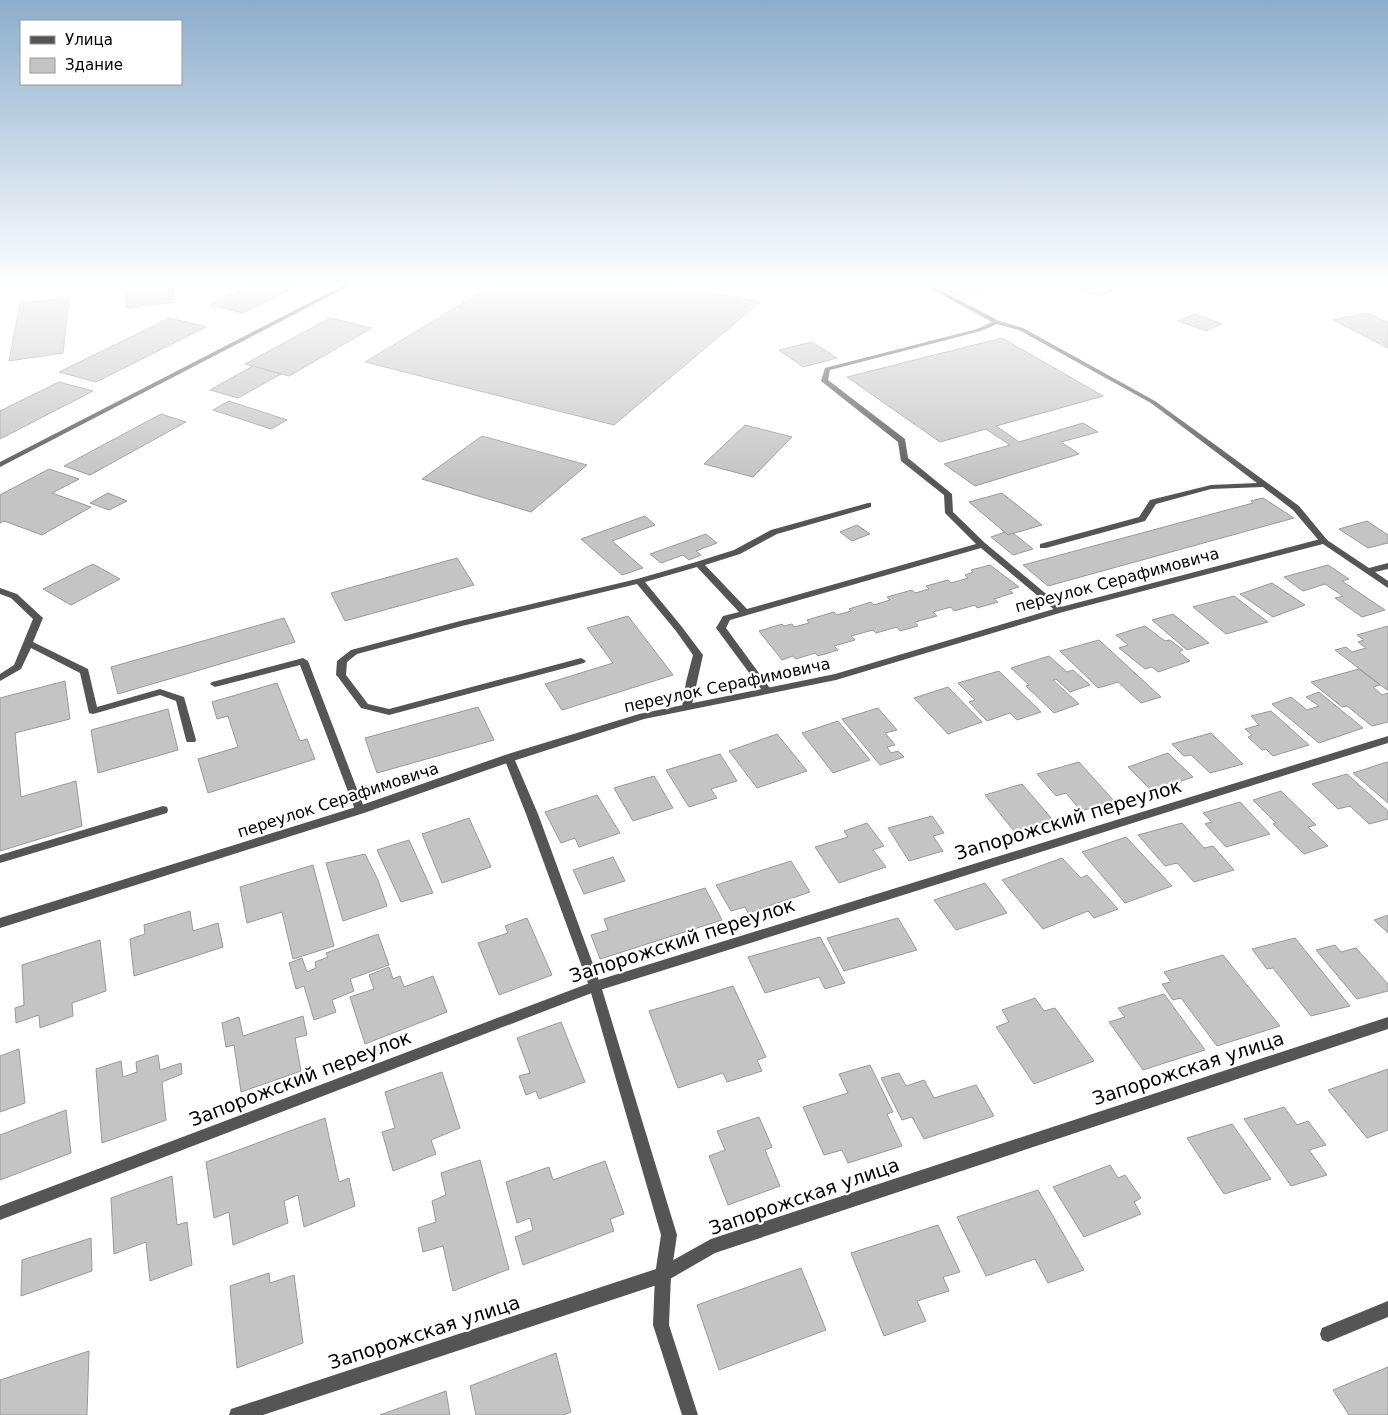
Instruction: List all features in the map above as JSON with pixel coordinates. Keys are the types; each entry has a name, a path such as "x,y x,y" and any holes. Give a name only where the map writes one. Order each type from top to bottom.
{"street":[{"path":"0,465 224,349"},
{"path":"905,349 827,369 824,381 902,441 904,459 948,494 949,513 982,545 1060,610"},
{"path":"1057,349 1153,402 1296,508 1324,541 1388,585"},
{"path":"1043,546 1142,519 1153,502 1211,487 1266,485"},
{"path":"581,661 389,712 365,706 341,675 342,660 354,652 460,624 639,581 699,564 737,552 774,532 868,505"},
{"name":"переулок Серафимовича","path":"0,923 360,810 509,758 643,716 836,677 1060,610 1324,541"},
{"path":"767,691 721,628 726,618 982,545"},
{"path":"699,564 745,613"},
{"path":"1368,571 1388,566"},
{"path":"639,581 698,655 691,682 688,707"},
{"path":"0,591 14,596 38,618 18,667 0,678"},
{"path":"28,643 85,670 93,711 160,692 180,699 191,740"},
{"path":"216,684 303,661 360,810"},
{"name":"Запорожский переулок","path":"0,1214 595,986 1388,739"},
{"path":"509,758 532,814 595,986 669,1235 663,1275 661,1325 690,1415"},
{"path":"0,860 163,810"},
{"name":"Запорожская улица","path":"236,1415 663,1275 711,1247 1388,1023"},
{"path":"1328,1334 1388,1309"}],"building":[{"path":"11,349 63,349 63,353 9,361"},
{"path":"106,349 162,349 96,382 59,372"},
{"path":"273,349 336,349 289,376 245,364"},
{"path":"387,349 704,349 614,425 365,362"},
{"path":"823,349 837,358 803,367 779,350"},
{"path":"958,349 1021,349 1103,396 996,426 1019,442 1083,423 1098,432 1061,442 1079,454 975,486 944,464 1010,445 986,429 940,442 847,377"},
{"path":"253,366 281,374 238,398 210,390"},
{"path":"59,382 93,391 0,439 0,411"},
{"path":"229,401 287,420 271,429 213,410"},
{"path":"161,414 186,422 90,475 64,466"},
{"path":"745,425 792,437 753,477 704,464"},
{"path":"482,436 587,465 531,512 422,479"},
{"path":"49,469 79,479 52,493 91,507 42,535 4,521 0,523 0,495"},
{"path":"108,493 127,501 109,510 90,503"},
{"path":"1002,493 1042,525 1008,535 969,502"},
{"path":"1263,498 1294,518 1048,586 1023,565 1253,503 1251,501"},
{"path":"645,516 655,525 612,541 643,568 622,575 581,539"},
{"path":"1367,521 1388,535 1388,543 1368,548 1339,529"},
{"path":"857,525 870,534 852,541 840,532"},
{"path":"1005,532 1008,535 1013,533 1033,549 1013,555 991,537"},
{"path":"706,534 717,543 696,551 701,555 689,560 683,555 661,563 650,554"},
{"path":"457,558 474,585 345,621 331,593"},
{"path":"93,564 120,579 71,605 43,589"},
{"path":"990,565 1019,587 1009,590 1013,593 994,599 998,602 977,608 975,605 954,611 951,607 933,612 937,616 915,622 918,626 900,631 897,627 876,633 873,630 851,636 855,640 834,646 838,650 818,656 815,653 796,659 793,656 782,660 759,631 782,624 784,626 792,624 794,627 809,623 807,620 834,612 837,615 871,602 874,605 890,600 887,597 912,590 915,593 929,589 926,586 948,580 951,583 968,578 965,575 973,572 971,570"},
{"path":"1328,565 1349,579 1342,581 1385,610 1362,617 1335,598 1343,596 1325,584 1303,591 1284,577"},
{"path":"1272,583 1305,605 1273,617 1240,594"},
{"path":"1234,596 1268,622 1226,634 1193,607"},
{"path":"1173,614 1209,643 1187,650 1152,620"},
{"path":"628,616 673,675 562,710 545,684 613,663 587,628"},
{"path":"284,618 295,642 118,694 111,667"},
{"path":"1145,626 1165,641 1170,640 1183,650 1179,652 1190,661 1158,672 1152,667 1145,669 1119,648 1128,645 1116,635"},
{"path":"1388,626 1387,690 1335,650 1346,647 1352,652 1366,648 1358,642 1364,640 1357,635"},
{"path":"1099,640 1161,697 1141,703 1118,682 1098,688 1060,651"},
{"path":"1049,656 1067,672 1073,670 1090,685 1070,692 1056,679 1053,680 1079,704 1054,713 1026,686 1029,685 1011,668"},
{"path":"1359,669 1380,685 1373,687 1382,695 1388,693 1388,722 1372,726 1347,706 1342,707 1311,682"},
{"path":"999,671 1041,712 1017,720 1010,713 987,721 969,702 975,700 958,683"},
{"path":"65,681 70,719 15,733 21,797 76,781 82,826 0,851 0,698"},
{"path":"277,683 300,741 307,739 315,759 208,793 198,759 238,747 228,716 217,719 212,702"},
{"path":"948,687 982,722 948,734 914,698"},
{"path":"1319,692 1363,728 1319,743 1272,704 1291,697 1307,710 1319,706 1306,697"},
{"path":"478,707 494,740 377,773 365,738"},
{"path":"878,708 897,730 885,733 895,745 887,747 891,753 898,751 904,757 880,765 842,719"},
{"path":"168,709 178,750 98,773 91,730"},
{"path":"1271,711 1309,745 1273,756 1266,749 1262,750 1248,737 1252,735 1245,729 1259,725 1251,716"},
{"path":"838,721 870,760 833,773 802,733"},
{"path":"1211,733 1243,764 1210,773 1191,755 1184,756 1172,744"},
{"path":"777,734 807,771 757,788 729,751"},
{"path":"1168,753 1193,777 1152,791 1128,767"},
{"path":"720,754 737,781 711,789 717,798 689,807 666,770"},
{"path":"1079,762 1114,801 1081,811 1066,793 1056,796 1037,774"},
{"path":"1388,762 1388,803 1353,773"},
{"path":"1347,774 1388,811 1388,819 1369,824 1350,806 1338,809 1312,784"},
{"path":"654,776 673,808 633,821 614,788"},
{"path":"1022,784 1052,819 1014,831 985,795"},
{"path":"1281,791 1316,825 1308,827 1328,846 1304,854 1273,824 1276,823 1253,800"},
{"path":"597,795 620,833 579,847 575,838 561,843 545,812"},
{"path":"1240,802 1270,834 1226,847 1205,824 1212,822 1203,813"},
{"path":"932,816 944,833 933,836 943,851 909,861 888,828"},
{"path":"469,818 491,867 442,883 422,834"},
{"path":"867,823 884,846 873,850 886,867 839,883 815,847 848,837 844,831"},
{"path":"1182,823 1204,848 1213,846 1234,870 1194,882 1177,863 1165,866 1138,835"},
{"path":"1126,837 1172,886 1125,903 1082,852"},
{"path":"409,840 433,893 401,902 377,850"},
{"path":"365,854 378,880 387,906 343,921 326,863"},
{"path":"613,857 625,881 584,894 573,870"},
{"path":"1062,858 1081,878 1087,875 1118,909 1094,918 1088,911 1043,929 1002,880"},
{"path":"791,861 810,892 748,913 745,907 731,911 716,885"},
{"path":"313,865 334,946 293,959 282,912 247,923 240,887"},
{"path":"985,883 1007,913 956,930 934,900"},
{"path":"705,888 722,920 600,959 591,935 608,930 604,919"},
{"path":"190,911 193,931 218,923 223,947 134,976 130,939 145,934 144,925"},
{"path":"1388,915 1388,933 1374,920"},
{"path":"527,918 552,975 499,995 478,943 508,933 505,926"},
{"path":"898,918 917,950 844,971 827,938"},
{"path":"378,934 389,965 350,979 354,991 332,1000 336,1012 314,1020 304,986 296,989 289,963 302,958 307,972 316,968 315,962 328,957 326,953"},
{"path":"820,937 845,983 825,989 819,977 765,993 748,957"},
{"path":"1295,938 1350,1006 1311,1016 1273,968 1267,969 1252,949"},
{"path":"100,940 106,991 72,1003 73,1016 40,1028 39,1015 16,1023 15,1008 24,1005 22,965"},
{"path":"1335,945 1341,952 1356,948 1388,984 1388,991 1357,999 1316,950"},
{"path":"1223,955 1280,1026 1217,1046 1181,998 1173,1000 1162,984 1171,982 1164,972"},
{"path":"389,967 393,979 400,976 404,987 433,976 447,1012 365,1044 350,997 374,989 369,975"},
{"path":"733,986 766,1057 757,1060 762,1071 727,1082 723,1073 678,1088 649,1011"},
{"path":"1164,994 1205,1050 1143,1070 1109,1022 1125,1017 1118,1008"},
{"path":"1035,998 1044,1011 1055,1008 1094,1061 1034,1084 996,1027 1009,1022 1002,1010"},
{"path":"303,1016 307,1035 295,1038 301,1071 241,1092 234,1045 226,1047 222,1023 239,1017 243,1036"},
{"path":"561,1022 585,1082 539,1099 536,1091 526,1095 519,1076 530,1073 517,1038"},
{"path":"19,1049 25,1103 0,1112 0,1056"},
{"path":"158,1055 160,1070 181,1063 182,1074 162,1082 166,1120 102,1143 96,1069 121,1061 123,1077 137,1072 136,1062"},
{"path":"870,1065 893,1112 887,1114 902,1146 848,1163 842,1150 824,1155 803,1107 848,1093 839,1074"},
{"path":"1388,1069 1388,1130 1367,1138 1328,1090"},
{"path":"442,1072 460,1128 431,1140 436,1154 393,1171 382,1132 395,1128 385,1092"},
{"path":"899,1073 906,1086 924,1080 934,1098 976,1085 994,1116 924,1139 912,1117 902,1120 881,1078"},
{"path":"1284,1107 1297,1125 1308,1121 1326,1145 1309,1150 1327,1175 1291,1186 1244,1119"},
{"path":"66,1110 71,1153 0,1180 0,1135"},
{"path":"759,1117 772,1147 765,1150 780,1186 728,1205 709,1156 725,1150 717,1131"},
{"path":"325,1118 339,1182 349,1178 355,1206 304,1227 298,1195 284,1201 288,1223 233,1245 229,1212 214,1218 206,1162"},
{"path":"1232,1124 1271,1179 1224,1194 1187,1138"},
{"path":"480,1160 509,1269 453,1291 443,1246 423,1252 418,1228 436,1222 432,1201 446,1195 441,1173"},
{"path":"605,1161 624,1214 610,1219 614,1231 523,1265 515,1237 533,1230 530,1218 517,1223 506,1182 549,1167 553,1180"},
{"path":"1110,1165 1118,1178 1125,1175 1141,1198 1134,1202 1141,1214 1084,1237 1053,1187"},
{"path":"172,1176 177,1225 187,1222 192,1265 150,1281 146,1242 114,1254 111,1198"},
{"path":"1038,1190 1084,1270 1048,1283 1035,1259 986,1276 957,1217"},
{"path":"938,1225 960,1272 943,1277 949,1291 917,1301 926,1321 884,1336 851,1253"},
{"path":"91,1238 92,1271 21,1296 22,1260"},
{"path":"801,1268 826,1330 719,1370 697,1305"},
{"path":"269,1273 270,1283 294,1275 303,1343 237,1368 230,1286"},
{"path":"89,1351 87,1415 0,1415 0,1380"},
{"path":"556,1353 571,1412 564,1415 476,1415 470,1386"},
{"path":"1388,1367 1388,1415 1349,1415 1333,1390"},
{"path":"446,1391 450,1415 380,1415"}]}
